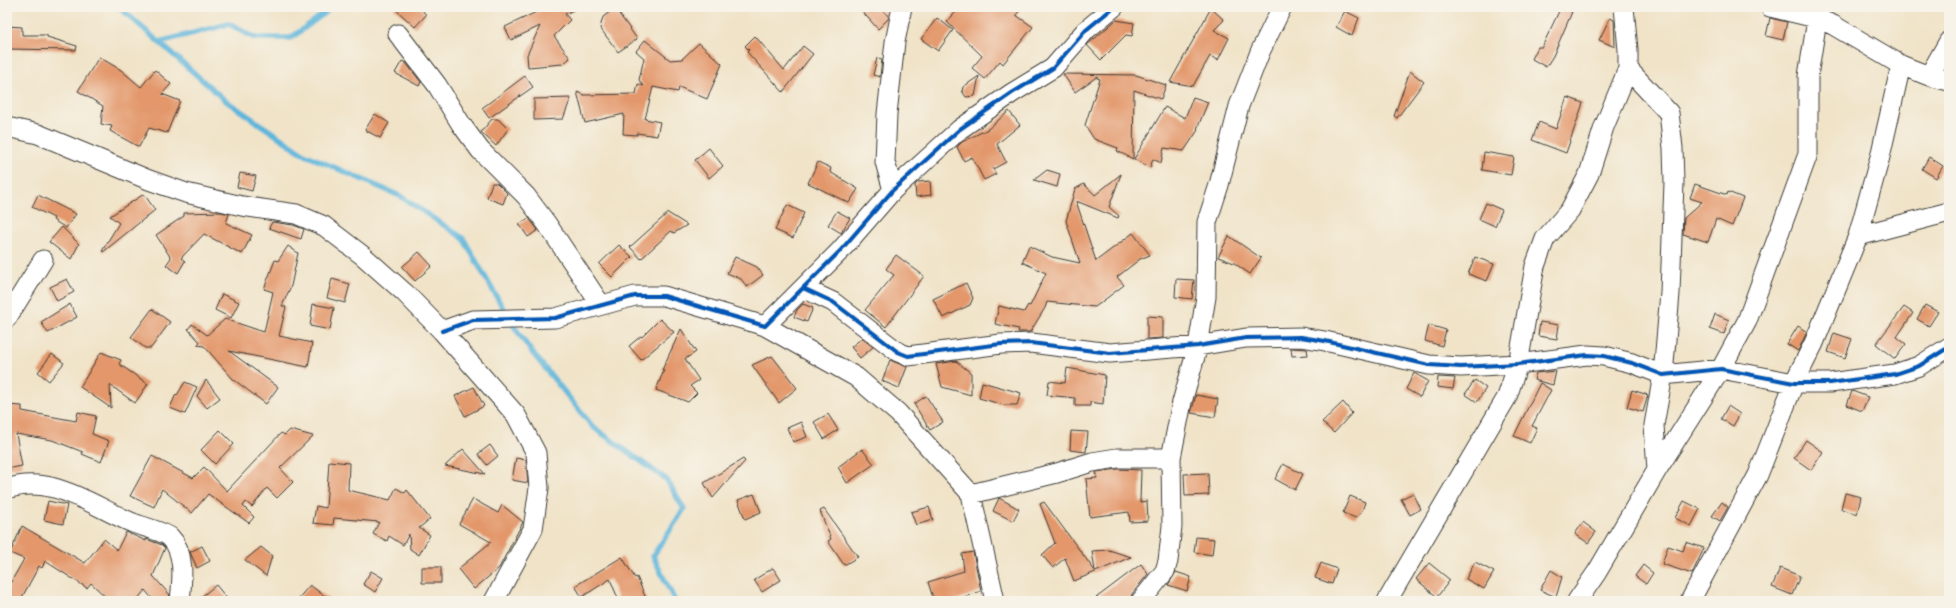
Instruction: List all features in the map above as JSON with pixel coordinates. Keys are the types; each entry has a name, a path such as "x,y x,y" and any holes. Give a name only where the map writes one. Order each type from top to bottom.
{"street":[{"path":"893,190 885,162 887,114 895,42 902,7"},
{"path":"765,326 840,251 893,190 960,129 1012,93 1053,68 1086,30 1114,7"},
{"path":"1141,601 1165,571 1168,561 1172,526 1171,458 1182,402 1198,346 1206,297 1207,222 1219,185 1239,106 1260,52 1282,7"},
{"path":"1387,601 1488,432 1507,397 1518,364 1535,266 1545,239 1570,210 1589,174 1604,127 1628,69 1628,50 1624,7"},
{"path":"1770,7 1818,13 1833,25 1901,65 1929,76 1949,80"},
{"path":"1576,601 1597,572 1657,470 1721,369 1747,321 1808,154 1808,76 1818,13"},
{"path":"398,34 437,85 461,124 480,150 526,196 547,224 601,305"},
{"path":"1929,76 1949,41"},
{"path":"1690,601 1758,474 1794,382 1814,343 1858,236 1880,157 1901,65"},
{"path":"1628,69 1669,113 1674,182 1670,293 1663,375 1654,425 1657,470"},
{"path":"7,127 38,134 186,194 235,205 296,214 324,226 362,255 405,293 442,331 516,415 536,453 539,488 533,529 494,601"},
{"path":"1858,236 1949,212"},
{"path":"7,318 43,260"},
{"path":"803,288 834,302 898,352 908,356 1001,344 1031,343 1110,352 1198,346 1246,338 1301,337 1326,341 1429,365 1461,367 1518,364 1587,355 1604,356 1632,363 1663,375 1721,369 1794,382 1830,383 1894,374 1919,366 1949,347"},
{"path":"442,331 473,320 555,318 635,296 664,296 765,326 856,378 898,413 971,494 995,601"},
{"path":"971,494 1057,474 1092,462 1117,458 1171,458"},
{"path":"7,489 14,486 54,488 169,536 177,548 181,562 182,584 180,601"}],"building":[{"path":"393,7 420,7 426,15 415,27"},
{"path":"547,7 580,7 565,14 570,20 554,36 570,58 563,64 528,67 527,55 540,26 511,40 505,27"},
{"path":"858,7 880,7 889,17 878,29"},
{"path":"960,7 1023,7 1016,15 1033,27 1003,64 1000,61 985,79 972,68 982,56 947,22"},
{"path":"1561,7 1572,12 1553,56 1546,67 1532,59 1538,47 1542,47"},
{"path":"615,8 637,39 618,52 600,28 603,17"},
{"path":"1211,8 1224,20 1214,30 1229,38 1218,60 1210,56 1193,86 1170,82"},
{"path":"1345,11 1359,18 1352,36 1336,27"},
{"path":"937,18 953,30 938,51 921,39"},
{"path":"1610,18 1614,20 1615,47 1599,40"},
{"path":"1770,18 1787,22 1783,40 1766,36"},
{"path":"1116,20 1134,23 1132,36 1126,35 1101,60 1087,45"},
{"path":"7,26 22,27 22,35 47,35 47,37 77,46 76,50 7,49"},
{"path":"755,36 784,70 803,46 813,54 783,92 747,52 749,50 745,46"},
{"path":"645,40 670,60 682,59 699,43 722,64 707,99 679,87 678,92 653,87 645,119 660,122 657,136 637,133 637,135 623,134 624,114 585,123 577,92 584,95 636,94 638,84 644,86 639,80 644,58 636,51"},
{"path":"99,57 121,70 141,87 155,70 171,84 162,94 180,101 167,133 149,128 139,147 110,131 112,126 101,124 103,106 78,91"},
{"path":"877,58 882,59 880,77 873,75"},
{"path":"402,61 406,63 421,82 419,86 395,73"},
{"path":"1410,71 1424,82 1397,118 1394,116"},
{"path":"1063,74 1136,75 1166,85 1161,99 1134,90 1133,159 1117,151 1118,148 1094,139 1085,125 1100,79 1097,78 1098,76 1075,92"},
{"path":"525,76 533,87 489,118 482,108"},
{"path":"979,76 975,96 966,97 962,91 963,87"},
{"path":"1193,97 1208,102 1197,129 1198,130 1184,151 1164,148 1161,163 1153,159 1150,168 1134,159 1165,107 1185,118"},
{"path":"1567,97 1583,103 1566,153 1532,140 1539,122 1556,129"},
{"path":"571,98 563,119 534,120 534,99"},
{"path":"1009,111 1020,125 997,144 1006,162 993,169 996,174 984,180 972,157 964,161 957,147 962,142 988,129"},
{"path":"375,114 389,123 380,138 365,130"},
{"path":"492,119 498,119 508,129 496,146 481,132"},
{"path":"709,148 723,166 709,178 695,160"},
{"path":"1484,152 1514,157 1511,175 1482,170"},
{"path":"1929,157 1943,166 1936,178 1922,169"},
{"path":"818,162 831,168 830,172 858,189 849,203 808,183"},
{"path":"1047,170 1060,174 1057,187 1034,180"},
{"path":"240,173 256,176 252,191 237,187"},
{"path":"1121,174 1109,207 1119,216 1118,218 1076,201 1096,261 1133,233 1150,255 1140,259 1117,277 1124,285 1095,307 1047,302 1045,308 1030,332 1018,332 1019,329 995,324 999,306 1024,312 1028,305 1030,306 1046,273 1022,262 1029,246 1052,257 1080,263 1066,221 1075,189 1084,184 1095,195"},
{"path":"930,181 931,195 916,197 915,185 918,182"},
{"path":"492,183 497,183 507,193 503,204 487,198"},
{"path":"1695,184 1727,195 1728,192 1743,198 1732,226 1716,219 1708,242 1683,234 1684,218 1702,202 1690,198"},
{"path":"144,194 155,210 103,252 102,251 119,223 110,216"},
{"path":"38,195 76,214 66,228 53,220 54,218 32,207"},
{"path":"1486,203 1502,210 1495,226 1479,219"},
{"path":"787,205 804,213 793,238 775,230"},
{"path":"837,211 850,218 841,233 828,225"},
{"path":"221,212 229,214 226,223 252,235 242,254 204,234 181,258 185,261 178,273 166,265 171,258 156,235 184,216 184,213"},
{"path":"668,213 687,225 674,233 671,231 641,259 630,247"},
{"path":"529,218 538,230 528,237 519,224"},
{"path":"272,222 293,225 304,229 301,239 269,228"},
{"path":"62,227 79,244 71,259 49,242"},
{"path":"1229,236 1261,258 1250,274 1234,263 1218,257"},
{"path":"619,245 632,257 612,277 599,264"},
{"path":"288,246 298,253 291,286 282,306 286,307 279,336 312,343 308,367 229,351 278,387 266,404 233,379 204,346 197,345 200,342 188,329 192,324 207,335 225,319 264,332 273,292 264,289 275,260 278,261"},
{"path":"419,252 432,266 415,281 402,267"},
{"path":"896,255 924,276 886,327 865,310 894,275 886,269"},
{"path":"735,257 757,267 763,275 747,287 741,279 727,273"},
{"path":"1475,257 1494,264 1487,281 1468,274"},
{"path":"67,279 74,292 57,301 50,287"},
{"path":"332,279 350,284 345,303 327,298"},
{"path":"1176,279 1194,280 1192,299 1175,297"},
{"path":"966,283 973,298 970,305 943,318 933,299"},
{"path":"222,294 239,302 231,318 215,310"},
{"path":"70,304 77,317 48,333 41,322"},
{"path":"313,304 334,308 330,330 310,326"},
{"path":"803,304 813,308 807,322 794,317 797,310"},
{"path":"1925,305 1938,312 1929,326 1917,319"},
{"path":"1904,307 1913,313 1897,337 1906,344 1895,359 1876,344"},
{"path":"152,309 170,322 151,348 145,348 131,337"},
{"path":"1715,314 1729,320 1724,334 1710,329"},
{"path":"1147,316 1163,317 1163,338 1147,339"},
{"path":"660,319 674,332 641,360 629,346 641,336 642,337"},
{"path":"1540,322 1559,325 1557,339 1538,336"},
{"path":"1429,325 1446,330 1442,346 1425,341"},
{"path":"1798,326 1807,332 1798,351 1787,344"},
{"path":"681,329 696,352 685,359 699,380 690,386 697,393 688,402 656,390 664,370 662,370"},
{"path":"1834,333 1852,339 1845,358 1828,352"},
{"path":"862,338 873,347 860,358 851,347"},
{"path":"1291,348 1307,349 1308,355 1292,356"},
{"path":"101,352 121,360 119,364 148,384 135,403 110,385 111,408 80,387"},
{"path":"52,354 64,363 49,381 38,372"},
{"path":"772,356 797,388 779,403 752,365"},
{"path":"890,360 907,367 899,388 882,381"},
{"path":"956,361 971,373 971,395 942,387 936,364"},
{"path":"1067,368 1105,375 1103,404 1090,402 1090,406 1075,406 1075,398 1047,395 1049,381 1065,383"},
{"path":"1556,371 1553,385 1534,380 1536,373"},
{"path":"1414,373 1428,381 1420,397 1406,389"},
{"path":"1438,377 1455,378 1453,389 1437,387"},
{"path":"206,380 220,398 207,408 197,396"},
{"path":"1475,380 1486,388 1477,402 1465,394"},
{"path":"185,382 197,387 185,414 170,408 176,394 177,395"},
{"path":"982,382 1021,393 1017,405 1004,405 979,398"},
{"path":"1540,383 1551,390 1532,426 1537,428 1530,443 1514,436"},
{"path":"474,387 484,406 465,416 455,396"},
{"path":"1632,390 1648,395 1643,412 1627,407"},
{"path":"1852,391 1868,397 1862,411 1847,405"},
{"path":"1196,395 1218,399 1215,417 1191,413"},
{"path":"926,396 943,422 930,430 914,404"},
{"path":"1343,402 1352,413 1334,433 1322,422"},
{"path":"7,405 22,406 22,411 76,421 78,412 96,416 92,434 109,441 101,462 82,454 83,452 52,440 16,434 22,466 7,469"},
{"path":"1728,406 1740,414 1733,426 1721,419"},
{"path":"828,414 838,430 824,439 814,422"},
{"path":"801,422 807,437 793,442 787,428"},
{"path":"220,430 234,444 215,464 201,450"},
{"path":"290,430 313,436 280,468 293,482 277,498 267,488 252,507 246,502 243,506 254,517 249,523 208,494 192,513 162,489 154,507 130,496 152,456 193,478 204,467 227,491 281,433 285,435"},
{"path":"1071,431 1088,432 1086,452 1070,450"},
{"path":"1806,440 1823,452 1811,470 1794,458"},
{"path":"490,445 498,456 487,465 478,454"},
{"path":"463,449 485,474 445,466"},
{"path":"862,449 874,464 847,483 838,467"},
{"path":"516,458 526,460 528,483 512,480"},
{"path":"743,459 745,461 713,498 704,483"},
{"path":"329,461 349,463 348,490 390,500 396,488 405,493 407,490 430,519 419,528 430,535 419,555 410,549 409,534 403,545 389,536 387,541 373,534 379,522 334,518 333,525 313,523 316,506 326,508"},
{"path":"1283,464 1303,474 1295,490 1275,479"},
{"path":"1118,469 1141,470 1140,502 1147,501 1148,521 1130,522 1129,512 1090,517 1086,479 1097,478 1096,472"},
{"path":"1208,473 1209,495 1185,496 1184,474"},
{"path":"1413,493 1421,509 1410,515 1401,499"},
{"path":"1845,493 1861,497 1857,514 1841,509"},
{"path":"754,494 761,512 745,519 738,500"},
{"path":"1350,496 1365,502 1362,511 1356,518 1343,513"},
{"path":"999,498 1019,509 1013,521 993,511"},
{"path":"473,499 498,513 502,505 523,522 499,568 474,589 458,569 491,542 459,524"},
{"path":"48,501 67,505 63,524 44,520"},
{"path":"1684,501 1700,509 1691,526 1675,518"},
{"path":"1044,502 1095,571 1092,551 1109,550 1131,557 1074,581 1065,558 1053,568 1042,555 1055,543 1040,504"},
{"path":"1722,502 1728,507 1720,521 1712,516"},
{"path":"929,507 933,520 916,525 911,512"},
{"path":"824,509 858,557 844,565 828,541 831,539 820,511"},
{"path":"1583,522 1596,532 1588,543 1575,534"},
{"path":"22,526 85,563 104,539 117,550 126,532 146,541 146,539 162,545 165,548 153,576 170,595 169,601 154,601 145,590 136,601 110,601 91,583 87,588 45,561 42,568 39,566 20,601 7,601 7,589 24,559 10,553"},
{"path":"1196,537 1214,539 1212,555 1194,552"},
{"path":"1686,542 1704,548 1692,574 1662,564 1668,546 1683,551"},
{"path":"202,546 210,561 197,568 190,552"},
{"path":"261,547 272,556 266,576 245,560"},
{"path":"973,552 981,591 953,601 934,601 928,582 964,571 962,554"},
{"path":"622,557 635,578 637,577 647,601 619,601 610,579 582,597 575,586"},
{"path":"1475,562 1494,572 1484,589 1466,579"},
{"path":"1321,563 1337,569 1332,584 1315,578"},
{"path":"1429,563 1450,580 1437,597 1416,579"},
{"path":"1141,564 1148,574 1132,594 1130,601 1092,601"},
{"path":"1643,565 1653,573 1646,584 1635,576"},
{"path":"422,567 441,567 441,583 422,583"},
{"path":"773,568 781,580 762,592 754,580"},
{"path":"1780,568 1800,576 1792,595 1772,587"},
{"path":"1551,570 1562,577 1556,597 1540,590"},
{"path":"371,571 383,578 375,592 363,584"},
{"path":"1176,572 1191,577 1187,591 1168,585"},
{"path":"216,585 229,601 196,601"},
{"path":"310,585 331,601 296,601"}],"waterway":[{"path":"119,7 226,101 304,154 400,196 463,238 507,315"},
{"path":"159,42 229,24 255,38 291,38 326,12 329,7"},
{"path":"511,322 531,351 593,427 667,480 684,509 653,556 675,601"}],"cycle path":[{"path":"442,331 473,320 555,318 635,296 664,296 765,326 840,251 893,190 960,129 1012,93 1053,68 1086,30 1114,7"},
{"path":"803,288 833,302 898,352 908,356 1001,344 1031,343 1110,353 1198,346 1246,338 1301,337 1325,341 1429,365 1461,367 1518,364 1587,355 1604,356 1632,363 1663,375 1721,369 1794,383 1830,383 1895,374 1919,366 1949,347"}]}
